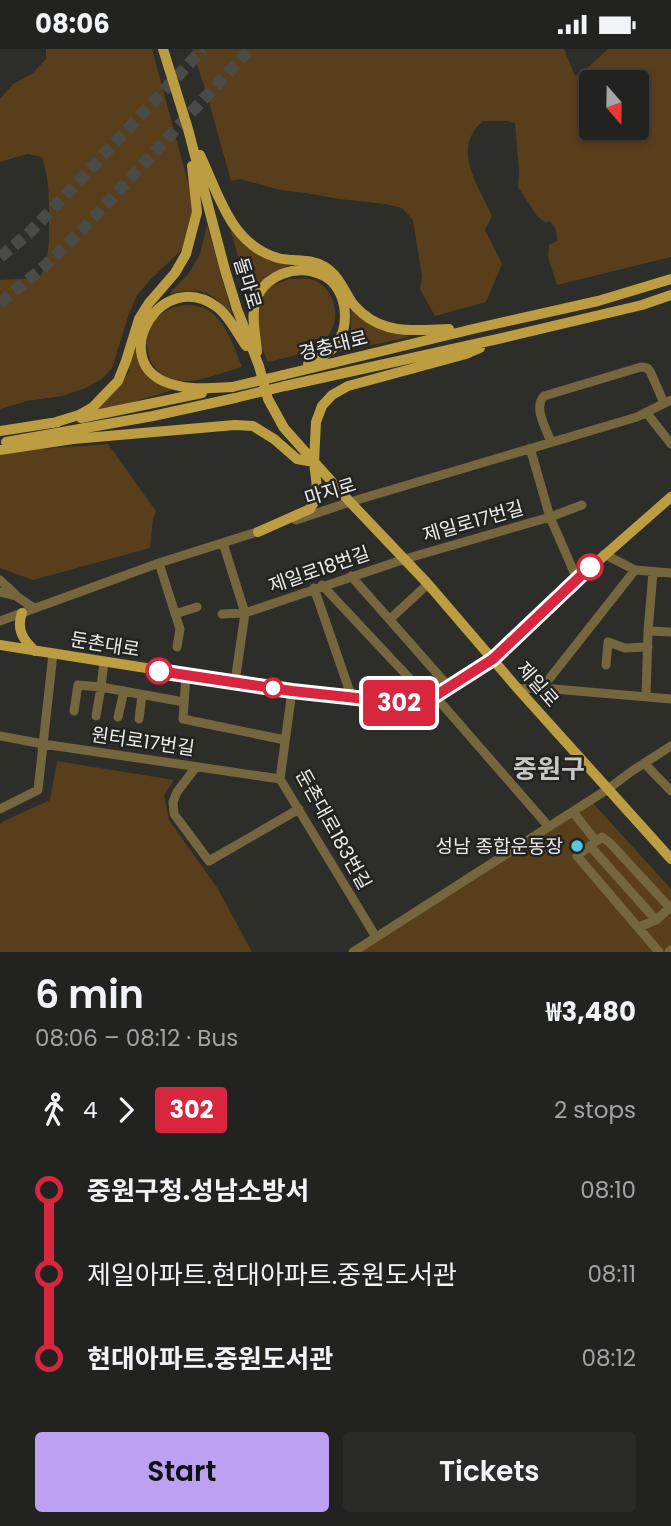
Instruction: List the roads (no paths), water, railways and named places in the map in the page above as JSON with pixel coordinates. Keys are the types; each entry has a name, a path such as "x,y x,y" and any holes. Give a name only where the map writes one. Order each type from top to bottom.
{"main road":[{"name":"돌마로","path":"163,49 188,129 225,270 268,399 284,428 350,502"},
{"path":"188,129 229,218 248,243 265,254 282,259 303,260 325,267 343,285 352,304 369,318 388,328 410,331 473,329"},
{"path":"53,423 79,415 93,407 118,381 139,319 175,273 186,254 197,212 188,129"},
{"path":"259,366 254,319 255,303 263,287 274,278 289,272 306,271 323,275 337,287 343,302 346,316 344,332 335,347 284,381"},
{"name":"경충대로","path":"0,443 153,416 473,329 598,301 671,279"},
{"name":"경충대로","path":"284,381 498,339 642,305 671,295"},
{"path":"234,393 194,389 162,380 149,369 141,355 142,335 150,316 165,304 182,297 200,298 218,307 259,366"},
{"path":"258,532 310,509 316,498 316,422 322,406 332,395 348,386 466,354 498,339"},
{"name":"경충대로","path":"0,431 234,393"},
{"path":"0,450 73,439 235,425 253,426 274,439 297,459 314,461"},
{"name":"둔촌대로","path":"0,645 235,683 421,705 493,659 604,554 671,497"},
{"name":"제일로","path":"350,502 428,584 671,859"},
{"path":"22,613 19,622 21,632 35,651"}],"street":[{"path":"551,442 539,411 544,396 641,367 650,371 668,402"},
{"name":"마지로","path":"0,621 159,563 350,502 637,417 668,402"},
{"path":"646,412 671,444"},
{"path":"530,448 550,517 577,579"},
{"name":"제일로17번길","path":"405,559 550,517 582,505"},
{"path":"223,543 245,613 235,683"},
{"path":"604,554 635,571 671,573"},
{"name":"제일로18번길","path":"222,614 245,613 405,559"},
{"path":"159,563 180,629 177,647"},
{"path":"542,688 635,571"},
{"path":"646,697 653,572"},
{"path":"351,576 449,687"},
{"path":"0,580 16,596 34,608"},
{"path":"390,619 428,584"},
{"path":"318,587 412,681 435,696 549,827"},
{"path":"318,587 352,698"},
{"path":"0,592 16,596"},
{"path":"175,614 197,607"},
{"path":"648,631 671,632"},
{"path":"607,665 608,642 625,648 648,647"},
{"path":"0,809 38,790 53,654"},
{"path":"96,716 104,662"},
{"path":"186,675 183,719 285,740"},
{"path":"74,711 78,685 184,702"},
{"path":"518,689 542,688 671,699"},
{"path":"118,717 124,691"},
{"name":"둔촌대로183번길","path":"292,691 281,779 376,937"},
{"path":"139,719 142,695"},
{"name":"원터로17번길","path":"0,736 281,779"},
{"path":"353,952 573,812 671,746"},
{"path":"644,763 671,791"},
{"path":"196,767 177,792 173,802 174,814 209,861 299,809"},
{"path":"573,812 593,844 656,921"},
{"path":"639,927 656,921 670,908 602,837 577,856 659,952"}],"tunnel":[{"path":"0,257 28,234 203,49"},
{"path":"0,303 45,266 84,228 250,49"}],"place":[{"name":"성남 종합운동장","path":"577,846"}],"district":[{"name":"중원구","path":"549,769"}]}
